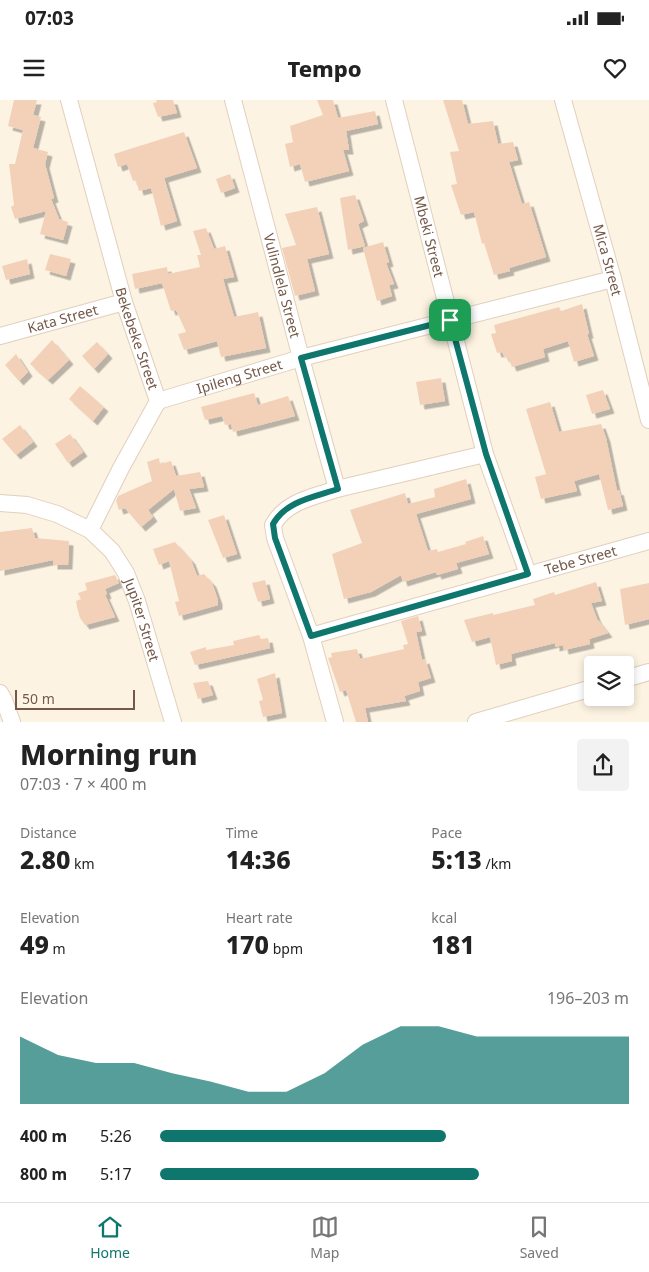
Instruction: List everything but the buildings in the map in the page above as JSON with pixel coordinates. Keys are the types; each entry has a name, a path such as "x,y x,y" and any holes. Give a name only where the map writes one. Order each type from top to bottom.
{"street":[{"name":"Bekebeke Street","path":"69,100 124,302 158,401 120,468 90,530"},
{"name":"Vulindlela Street","path":"233,100 301,358 338,489"},
{"name":"Mbeki Street","path":"394,100 486,454 528,574"},
{"name":"Mica Street","path":"563,100 613,279 649,420"},
{"name":"Ipileng Street","path":"158,401 301,358 613,279"},
{"name":"Kata Street","path":"0,336 124,302"},
{"path":"335,722 311,636 275,538 273,524 284,510 296,502 338,489 486,454"},
{"path":"0,503 27,505 57,514 90,530"},
{"name":"Jupiter Street","path":"90,530 112,551 126,573 137,601 173,722"},
{"name":"Tebe Street","path":"311,636 649,540"},
{"path":"634,676 649,672"},
{"path":"476,722 584,690"},
{"path":"0,693 12,722"}],"route":[{"path":"450,320 486,454 528,574 311,636 275,538 273,524 284,510 296,502 338,489 301,358 450,320"}]}
